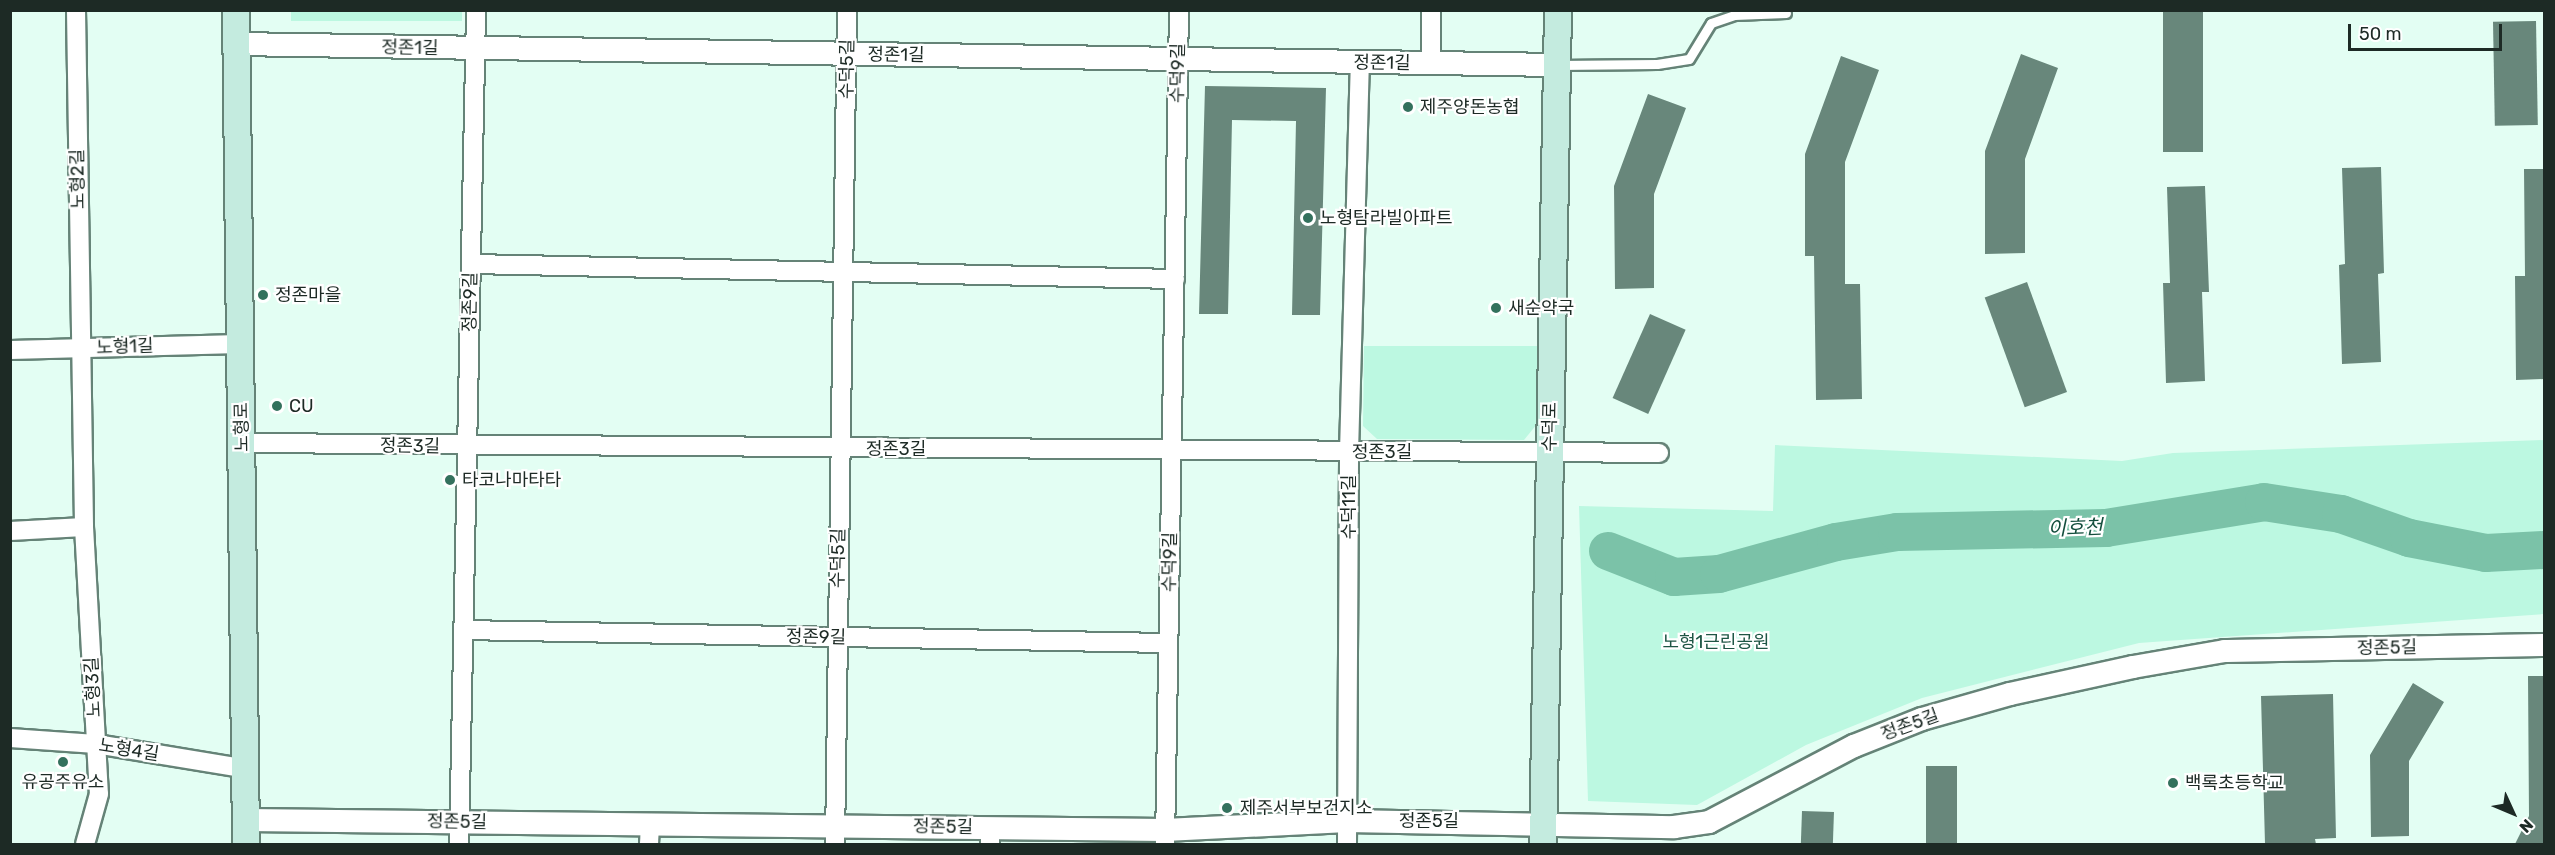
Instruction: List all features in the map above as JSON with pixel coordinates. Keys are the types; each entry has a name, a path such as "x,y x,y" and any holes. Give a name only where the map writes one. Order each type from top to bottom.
{"main road":[{"name":"노형로","path":"236,10 246,832"},
{"name":"수덕로","path":"1544,833 1558,10"}],"street":[{"name":"노형2길","path":"76,10 81,348"},
{"name":"정존9길","path":"459,833 476,10"},
{"name":"수덕5길","path":"835,835 841,272 848,10"},
{"name":"수덕9길","path":"1165,837 1179,10"},
{"path":"1431,10 1431,64"},
{"name":"정존1길","path":"235,44 1558,65"},
{"name":"수덕11길","path":"1347,844 1349,452 1360,62"},
{"path":"471,264 1175,279"},
{"name":"노형1길","path":"10,350 240,344"},
{"name":"노형3길","path":"81,348 84,527 99,794 85,844"},
{"name":"정존3길","path":"242,442 467,447 1659,453"},
{"path":"10,531 84,527"},
{"name":"정존9길","path":"463,630 1168,643"},
{"name":"정존5길","path":"246,832 1165,837 1347,821 1544,833 1674,828 1709,822 1854,746 1922,719 2010,694 2133,667 2225,651 2544,645"},
{"name":"노형4길","path":"10,738 96,744 247,769"}],"lane":[{"path":"1558,65 1657,64 1689,59 1711,23 1734,15 1786,13"}],"green space":[{"path":"291,11 462,11 462,21 291,21"},
{"path":"1364,346 1538,346 1537,424 1524,440 1377,439 1363,426"},
{"name":"노형1근린공원","path":"2544,440 2544,614 2139,643 1922,698 1806,745 1697,805 1588,801 1579,506 1773,511 1775,445 2122,461 2173,453"}],"building":[{"path":"2163,10 2203,10 2203,152 2163,152"},
{"path":"2536,21 2538,125 2495,126 2493,22"},
{"path":"2021,54 2058,68 2025,159 2025,253 1985,254 1985,151"},
{"path":"1841,56 1879,70 1845,162 1845,284 1860,284 1862,399 1816,400 1814,256 1805,256 1805,154"},
{"name":"노형탐라빌아파트","path":"1205,86 1326,88 1320,315 1292,315 1296,121 1232,120 1228,314 1199,314"},
{"path":"1648,94 1686,108 1654,194 1654,288 1615,289 1614,186"},
{"path":"2381,167 2384,273 2378,274 2381,362 2342,364 2339,265 2345,264 2342,168"},
{"path":"2524,169 2544,169 2544,379 2516,380 2515,276 2525,276"},
{"path":"2205,186 2209,292 2202,292 2205,381 2166,383 2163,283 2170,283 2167,187"},
{"path":"2027,282 2067,392 2025,407 1985,297"},
{"path":"1650,314 1686,330 1648,414 1613,398"},
{"path":"2528,676 2544,676 2544,844 2515,844 2529,816"},
{"path":"2413,683 2444,702 2409,761 2409,836 2371,837 2370,755"},
{"path":"2333,694 2336,838 2315,839 2316,844 2265,844 2261,696"},
{"path":"1926,766 1957,766 1957,844 1926,844"},
{"path":"1802,811 1834,812 1833,844 1801,844"}],"waterway":[{"name":"이호천","path":"1608,551 1674,577 1719,574 1836,542 1897,532 2106,528 2264,502 2341,514 2409,538 2486,553 2544,550"}],"place":[{"name":"제주양돈농협","path":"1408,107"},
{"name":"노형탐라빌아파트","path":"1308,218"},
{"name":"정존마을","path":"263,295"},
{"name":"새순약국","path":"1496,308"},
{"name":"CU","path":"277,406"},
{"name":"타코나마타타","path":"450,480"},
{"name":"유공주유소","path":"63,762"},
{"name":"백록초등학교","path":"2173,783"},
{"name":"제주서부보건지소","path":"1227,808"}]}
